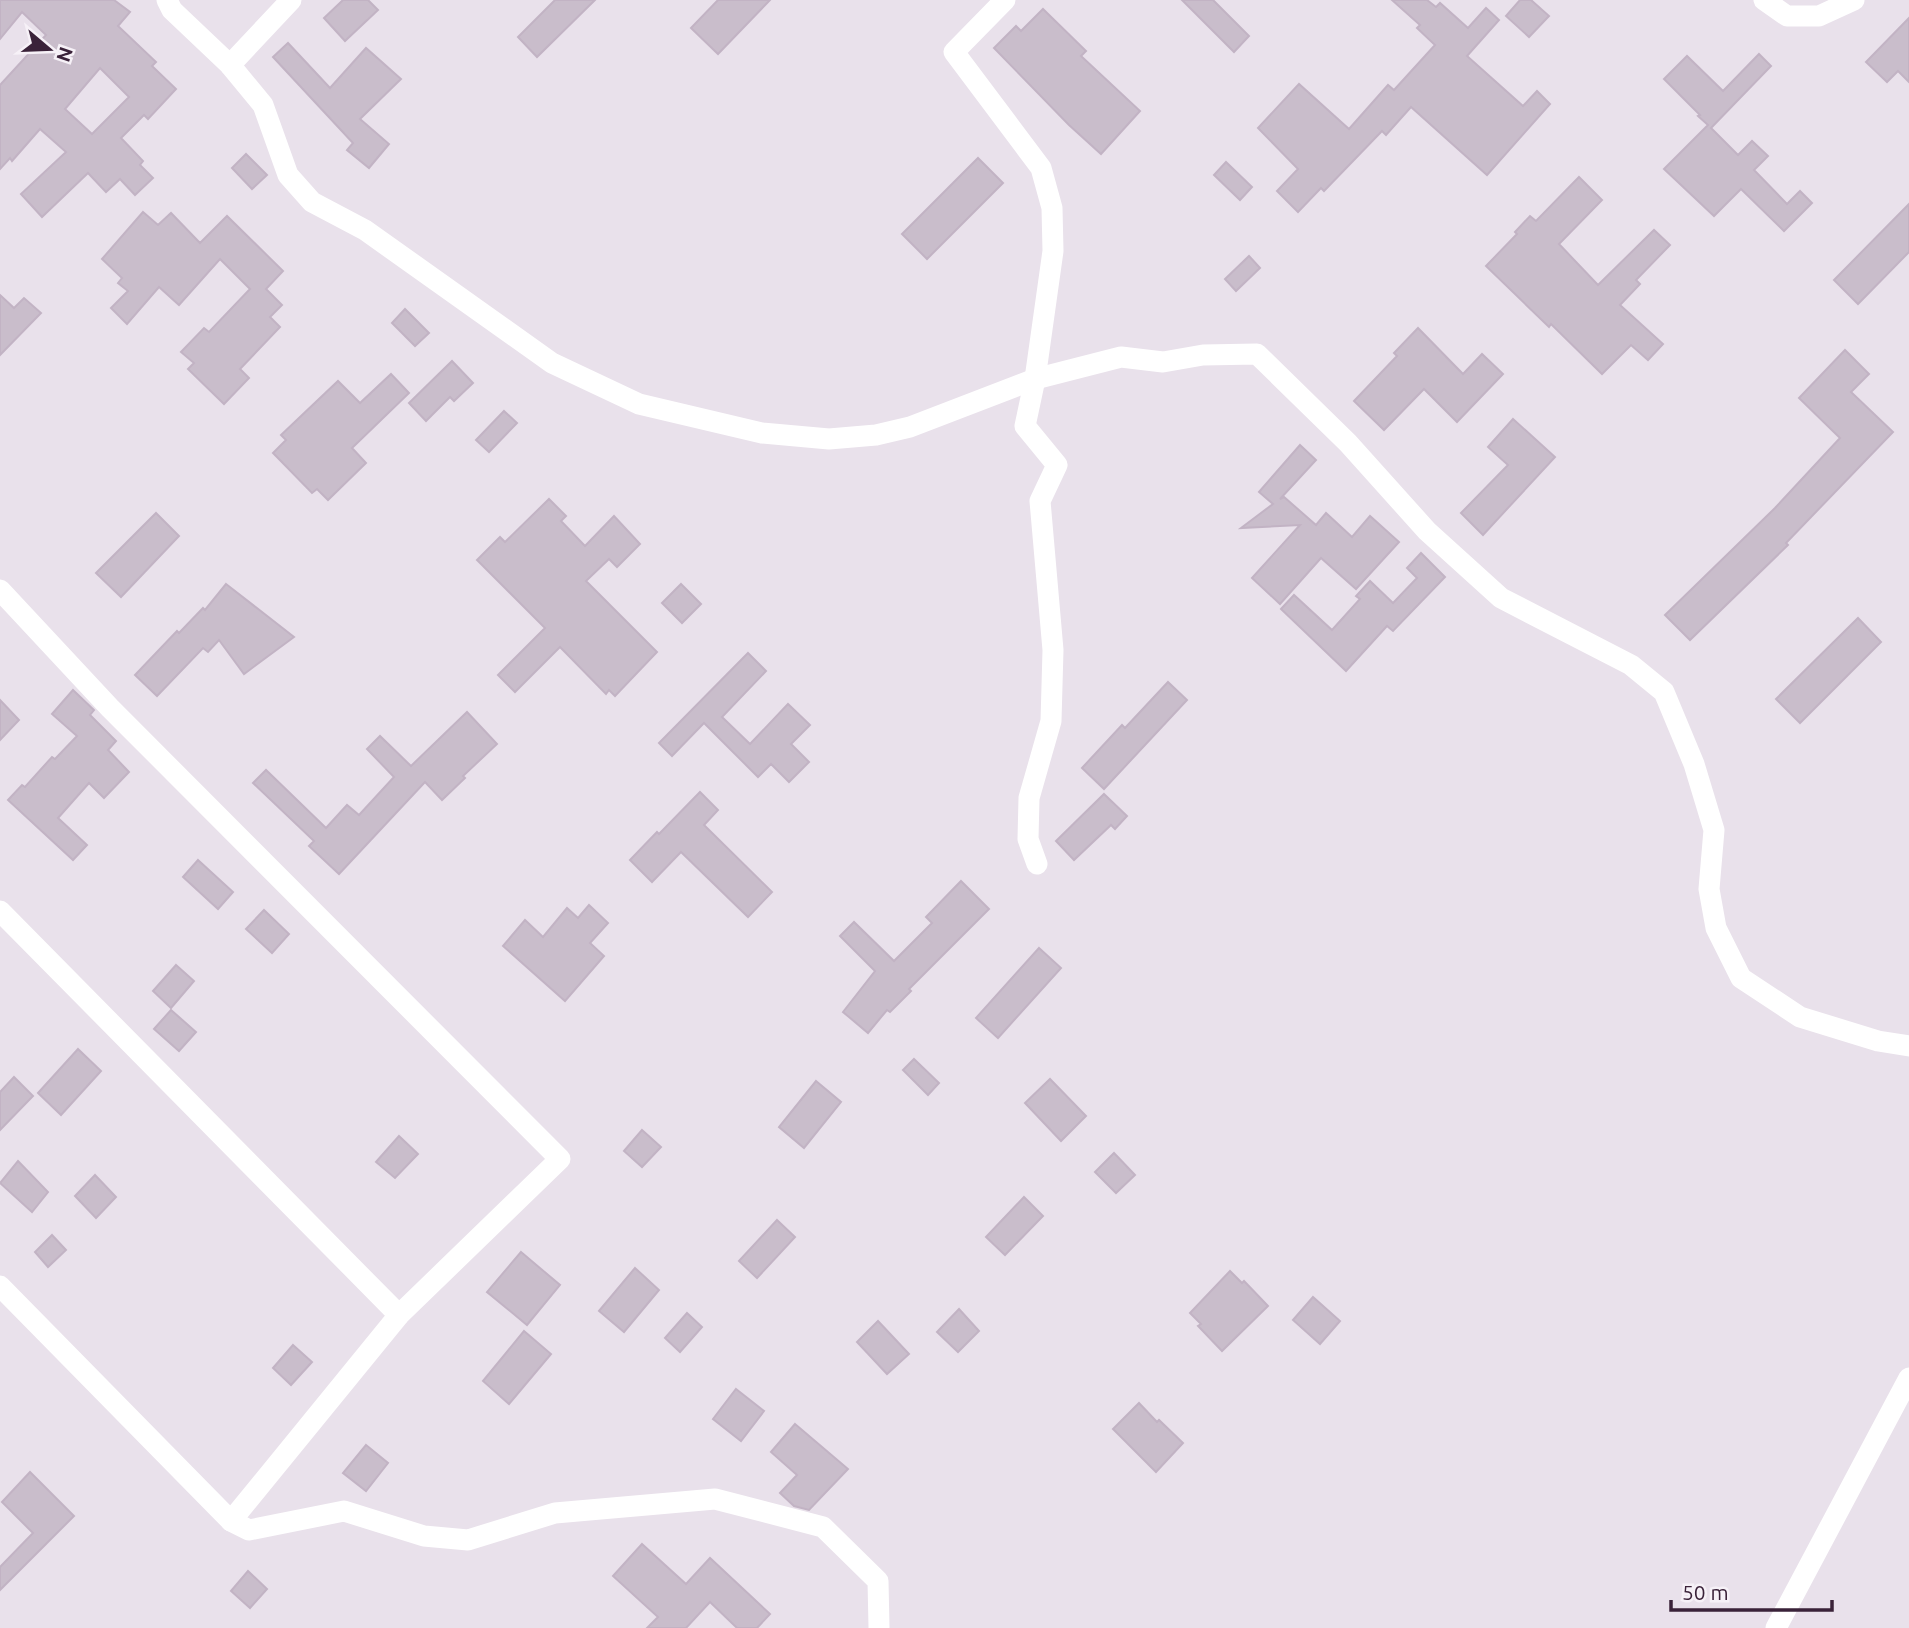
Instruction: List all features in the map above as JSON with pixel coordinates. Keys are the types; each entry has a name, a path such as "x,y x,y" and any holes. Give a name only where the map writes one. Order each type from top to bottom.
{"street":[{"path":"167,0 172,10 230,65 263,105 288,175 312,202 365,230 552,363 639,404 762,433 829,439 876,435 910,427 1035,379 1121,357 1163,362 1203,355 1257,354 1348,443 1427,531 1502,598 1632,664 1664,692 1694,764 1714,830 1709,889 1716,928 1741,978 1800,1017 1878,1041 1909,1046"},
{"path":"230,65 291,0"},
{"path":"1005,0 954,52 1041,167 1052,208 1053,251 1035,379 1025,426 1057,465 1040,501 1054,650 1051,721 1029,798 1028,839 1037,864"},
{"path":"1764,0 1787,16 1819,16 1854,0"},
{"path":"0,590 110,708 560,1159 400,1315 231,1521"},
{"path":"0,911 400,1315"},
{"path":"0,1286 231,1521 249,1530 344,1511 424,1535 468,1540 555,1513 715,1499 823,1527 878,1581 878,1627"},
{"path":"1776,1628 1909,1378"}],"building":[{"path":"0,0 114,0 130,12 118,26 156,62 152,66 176,89 148,119 144,115 121,138 143,161 140,165 153,178 135,195 120,179 106,192 88,173 42,217 21,194 66,152 40,129 12,161 10,158 0,169 0,85 46,35 22,12 0,39","holes":["100,68 129,97 92,134 65,109"]},
{"path":"343,0 368,0 378,10 345,41 324,18"},
{"path":"555,0 595,0 537,57 518,37"},
{"path":"718,0 770,0 718,54 691,28"},
{"path":"1182,0 1213,0 1249,36 1234,52"},
{"path":"1392,0 1427,0 1436,7 1440,3 1468,28 1486,8 1499,20 1467,56 1523,106 1537,91 1550,104 1487,175 1411,107 1386,135 1382,131 1324,191 1321,188 1298,212 1277,191 1298,169 1258,128 1299,84 1349,129 1388,85 1394,90 1435,45 1417,28 1420,25"},
{"path":"1520,0 1531,0 1549,16 1529,37 1506,16"},
{"path":"1043,9 1086,51 1081,56 1140,111 1101,154 994,48 1016,26 1021,31"},
{"path":"1909,18 1909,82 1898,71 1887,82 1866,62"},
{"path":"288,43 330,88 366,48 401,79 360,119 389,144 369,168 347,150 353,143 273,57"},
{"path":"1759,54 1771,66 1711,128 1738,155 1752,141 1768,156 1754,170 1787,204 1800,191 1812,203 1784,231 1741,189 1714,216 1664,169 1708,125 1664,79 1687,56 1723,91"},
{"path":"246,154 267,175 252,189 232,168"},
{"path":"978,158 1003,183 927,259 902,234"},
{"path":"1226,162 1252,187 1240,200 1214,175"},
{"path":"1579,177 1602,200 1559,244 1598,285 1654,230 1670,245 1636,280 1640,284 1620,305 1663,344 1648,360 1631,345 1602,374 1486,266 1517,234 1515,232 1530,216 1536,221"},
{"path":"1909,204 1909,252 1858,304 1834,280"},
{"path":"143,212 158,225 171,213 200,243 227,216 283,271 266,289 282,305 270,317 280,327 240,369 249,378 224,404 188,369 194,363 181,352 204,328 209,332 250,289 220,259 179,305 159,287 127,324 111,308 128,291 118,283 122,278 102,259"},
{"path":"1249,256 1260,268 1236,291 1225,279"},
{"path":"0,295 14,308 24,298 41,313 0,355"},
{"path":"405,309 429,333 415,346 392,323"},
{"path":"1418,328 1463,374 1482,354 1503,374 1457,422 1424,389 1384,430 1354,401 1397,356 1394,353"},
{"path":"1845,350 1869,374 1851,392 1893,432 1786,543 1788,545 1690,640 1665,615 1775,508 1840,438 1799,398"},
{"path":"452,361 473,383 454,401 450,397 426,421 409,403"},
{"path":"391,374 409,393 352,448 366,463 328,500 317,489 312,493 273,453 286,440 281,435 338,381 360,403"},
{"path":"504,411 517,423 489,452 476,440"},
{"path":"1513,419 1555,457 1483,535 1461,513 1508,465 1488,447"},
{"path":"1300,445 1316,460 1280,499 1284,497 1316,525 1326,513 1352,537 1370,516 1399,542 1356,589 1321,558 1280,604 1252,578 1300,525 1241,528 1273,504 1259,492"},
{"path":"549,499 566,516 561,521 585,546 614,516 640,544 617,567 609,559 586,581 657,652 615,696 609,690 606,694 560,647 515,692 498,675 545,628 477,560 500,537 505,542"},
{"path":"156,513 179,536 121,597 96,573"},
{"path":"1421,553 1445,577 1393,631 1387,626 1346,671 1281,609 1294,595 1332,630 1360,599 1356,596 1370,581 1393,603 1417,578 1407,568"},
{"path":"226,584 294,637 244,674 219,640 208,652 203,648 157,696 135,675 177,631 179,633 203,608 205,610"},
{"path":"681,584 701,604 682,623 662,603"},
{"path":"1858,618 1881,642 1800,723 1776,699"},
{"path":"748,653 766,671 722,717 750,744 788,704 810,725 791,744 809,762 789,782 771,764 758,777 704,723 672,756 659,743"},
{"path":"1168,682 1187,700 1104,789 1082,768 1122,725 1125,728"},
{"path":"73,690 94,710 90,715 116,741 108,750 129,772 104,798 89,783 58,818 87,845 73,860 8,800 77,736 52,714"},
{"path":"0,700 19,720 0,740"},
{"path":"467,712 497,744 442,800 425,782 339,874 309,846 314,841 253,783 266,770 326,828 347,805 359,815 394,777 367,749 380,736 411,766"},
{"path":"700,792 718,810 704,825 772,892 748,917 681,852 652,882 630,860"},
{"path":"1104,794 1127,816 1115,829 1111,825 1074,860 1056,841"},
{"path":"198,860 233,892 218,909 183,877"},
{"path":"961,881 989,909 909,989 911,991 890,1012 887,1010 868,1033 843,1012 875,971 840,936 854,922 894,961 932,923 926,917"},
{"path":"589,905 608,923 590,943 604,956 565,1001 503,946 525,920 543,937 567,908 578,918"},
{"path":"264,910 289,934 272,953 246,929"},
{"path":"1039,948 1061,968 998,1038 976,1018"},
{"path":"176,965 194,981 171,1008 153,991"},
{"path":"171,1010 196,1032 179,1051 154,1029"},
{"path":"78,1049 101,1071 61,1115 38,1093"},
{"path":"914,1059 939,1083 928,1095 903,1070"},
{"path":"14,1077 33,1096 0,1130 0,1092"},
{"path":"1050,1079 1086,1116 1061,1141 1025,1103"},
{"path":"816,1081 841,1102 804,1148 779,1127"},
{"path":"642,1130 661,1147 642,1167 624,1151"},
{"path":"399,1136 418,1154 395,1178 376,1162"},
{"path":"1114,1153 1135,1175 1116,1193 1095,1172"},
{"path":"18,1161 48,1192 32,1212 0,1183"},
{"path":"95,1175 116,1197 96,1218 75,1196"},
{"path":"1024,1197 1043,1216 1005,1255 986,1237"},
{"path":"777,1220 795,1237 757,1278 739,1261"},
{"path":"52,1235 66,1250 48,1267 35,1252"},
{"path":"521,1252 560,1285 527,1325 487,1292"},
{"path":"635,1268 659,1290 624,1332 599,1311"},
{"path":"1230,1271 1242,1283 1244,1281 1268,1306 1222,1351 1198,1326 1201,1324 1190,1313"},
{"path":"1313,1297 1340,1321 1320,1344 1293,1320"},
{"path":"959,1309 979,1331 958,1352 937,1332"},
{"path":"687,1313 702,1327 680,1352 665,1338"},
{"path":"878,1321 909,1354 887,1374 857,1342"},
{"path":"524,1331 551,1354 509,1404 483,1381"},
{"path":"293,1345 312,1362 291,1385 273,1368"},
{"path":"736,1389 764,1411 741,1441 713,1419"},
{"path":"1139,1403 1183,1443 1156,1472 1113,1429"},
{"path":"795,1424 848,1469 809,1510 794,1506 780,1493 797,1475 771,1452"},
{"path":"366,1445 388,1463 366,1491 343,1473"},
{"path":"30,1472 74,1516 0,1590 0,1567 33,1533 2,1502"},
{"path":"642,1544 686,1584 710,1558 770,1614 757,1628 737,1628 710,1602 686,1628 647,1628 658,1617 613,1576"},
{"path":"248,1571 267,1589 250,1608 231,1591"}]}
